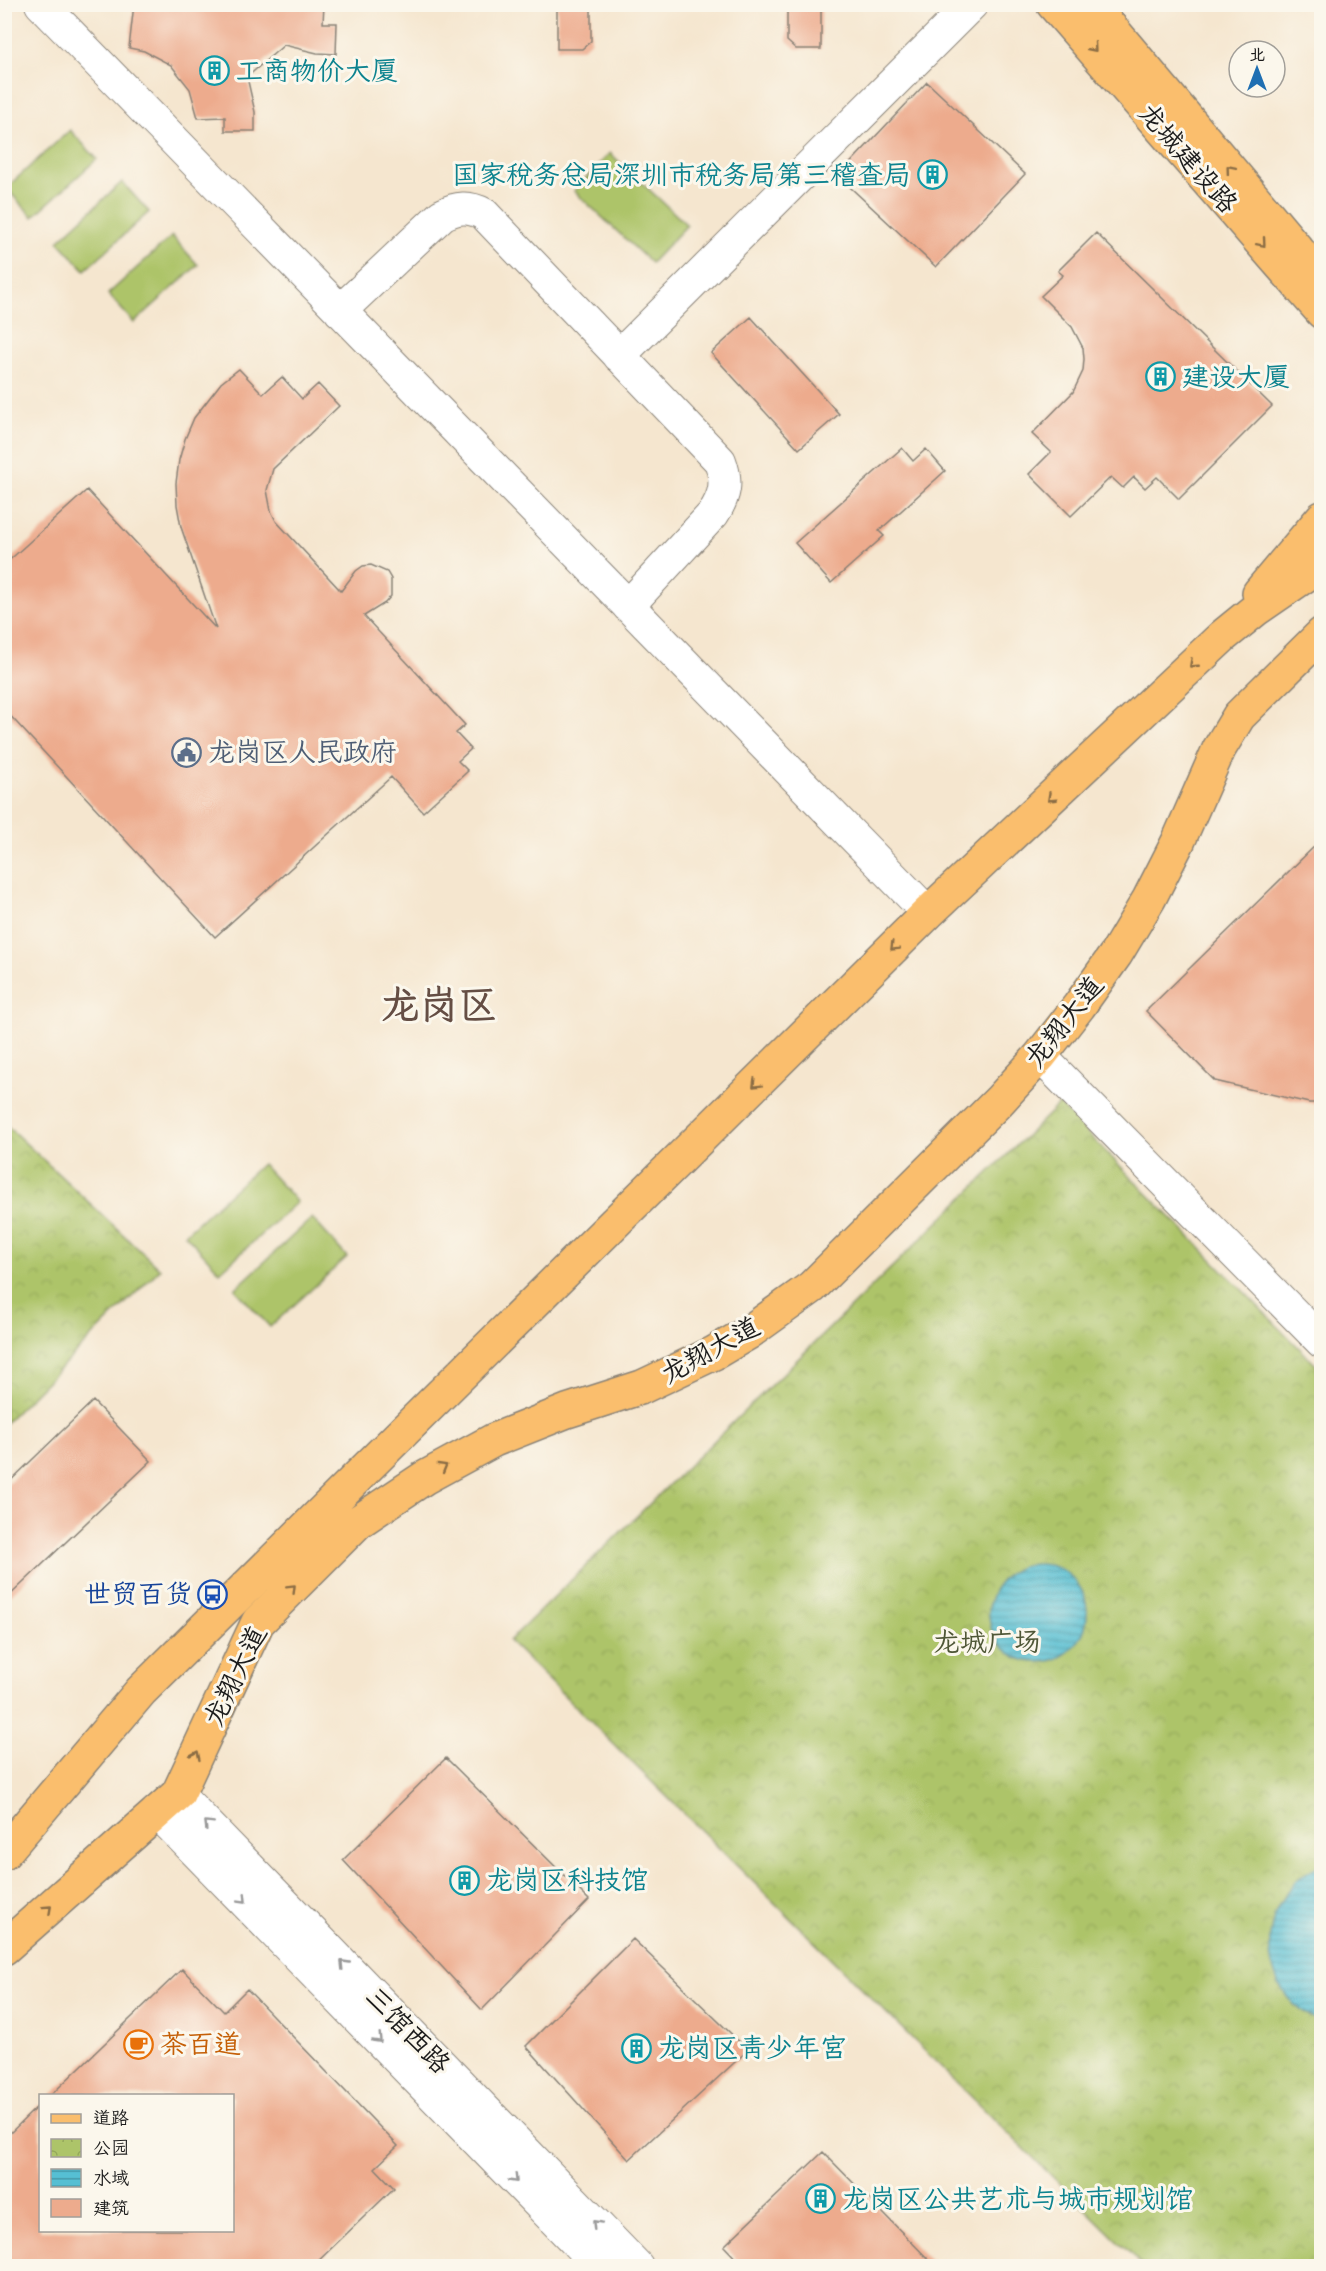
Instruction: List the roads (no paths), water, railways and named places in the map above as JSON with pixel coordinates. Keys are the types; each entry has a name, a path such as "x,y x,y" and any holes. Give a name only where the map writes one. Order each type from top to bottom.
{"main road":[{"name":"龙城建设路","path":"1053,4 1322,312"},
{"name":"龙城建设路","path":"1091,4 1322,278"},
{"path":"1223,636 1322,518"},
{"name":"龙翔大道","path":"4,1853 141,1691 928,913 1223,636 1271,598 1322,564"},
{"name":"龙翔大道","path":"4,1948 168,1803 258,1622 358,1522 424,1478 467,1454 530,1425 642,1387 679,1371 739,1338 781,1311 812,1287 999,1101 1040,1056 1110,963 1149,899 1178,842 1219,749 1239,716 1322,634"}],"street":[{"path":"41,4 928,913"},
{"path":"619,356 972,4"},
{"path":"340,311 442,215 468,208 484,214 720,461 725,485 723,500 713,514 628,606"},
{"path":"1040,1056 1322,1342"},
{"name":"三馆西路","path":"168,1803 599,2266"},
{"name":"三馆西路","path":"168,1803 637,2266"}],"water":[{"path":"1038,1564 1057,1568 1073,1578 1083,1594 1087,1613 1083,1632 1073,1648 1057,1658 1038,1662 1019,1658 1003,1648 993,1632 989,1613 993,1594 1003,1578 1019,1568"},
{"path":"1321,1865 1321,2023 1300,2009 1283,1991 1270,1955 1270,1937 1280,1902 1304,1874"}],"place":[{"name":"工商物价大厦","path":"215,71"},
{"name":"国家税务总局深圳市税务局第三稽查局","path":"932,175"},
{"name":"建设大厦","path":"1161,377"},
{"name":"龙岗区人民政府","path":"187,752"},
{"name":"世贸百货","path":"213,1594"},
{"name":"龙岗区科技馆","path":"465,1880"},
{"name":"茶百道","path":"139,2044"},
{"name":"龙岗区青少年宫","path":"637,2048"},
{"name":"龙岗区公共艺术与城市规划馆","path":"821,2199"}],"district":[{"name":"龙岗区","path":"439,1004"}],"park label":[{"name":"龙城广场","path":"987,1642"}]}
